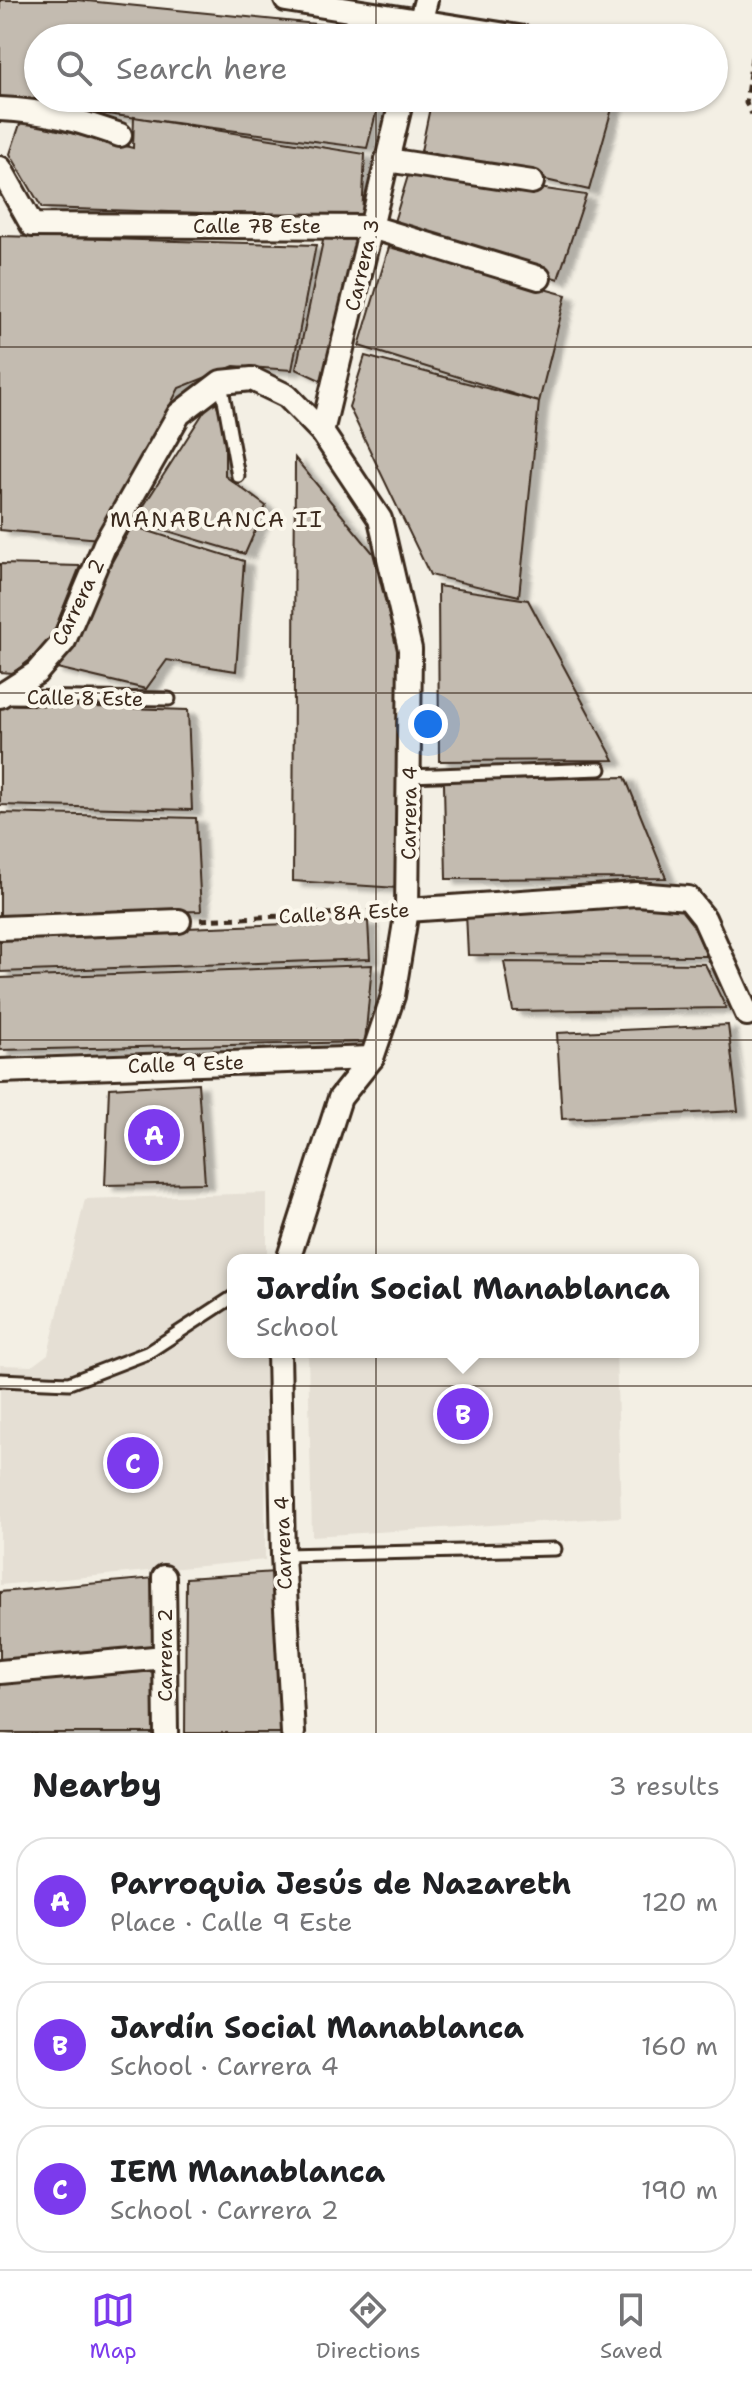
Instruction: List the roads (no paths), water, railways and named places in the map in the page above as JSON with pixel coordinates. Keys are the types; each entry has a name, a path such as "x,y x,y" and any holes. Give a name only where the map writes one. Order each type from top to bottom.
{"street":[{"path":"286,0 448,24"},
{"path":"0,109 24,110"},
{"path":"44,112 120,135"},
{"name":"Carrera 3","path":"322,432 399,112"},
{"path":"387,160 532,182"},
{"name":"Calle 7B Este","path":"0,168 32,225 371,227 539,278"},
{"name":"Carrera 4","path":"222,382 252,379 287,396 322,432 380,519 410,649 407,910 393,996 372,1058 340,1098 290,1254"},
{"name":"Carrera 2","path":"0,696 36,673 64,641 105,544 179,414 222,382"},
{"name":"Calle 8A Este","path":"407,910 636,894 688,898 704,918 747,1014"},
{"path":"0,928 179,921"},
{"name":"Calle 9 Este","path":"0,1071 372,1058"},
{"name":"Carrera 4","path":"279,1358 283,1555 293,1733"},
{"name":"Carrera 2","path":"164,1577 166,1733"},
{"path":"0,1672 165,1657"}],"lane":[{"path":"222,382 238,476"},
{"name":"Calle 8 Este","path":"0,696 169,699"},
{"path":"409,776 600,769"},
{"path":"0,1380 69,1383 147,1353 227,1301"},
{"path":"283,1555 555,1549"}],"place":[{"name":"Parroquia Jesús de Nazareth","path":"154,1135"},
{"name":"Jardín Social Manablanca","path":"463,1414"},
{"name":"IEM Manablanca","path":"133,1463"}],"district":[{"name":"MANABLANCA II","path":"217,519"}]}
